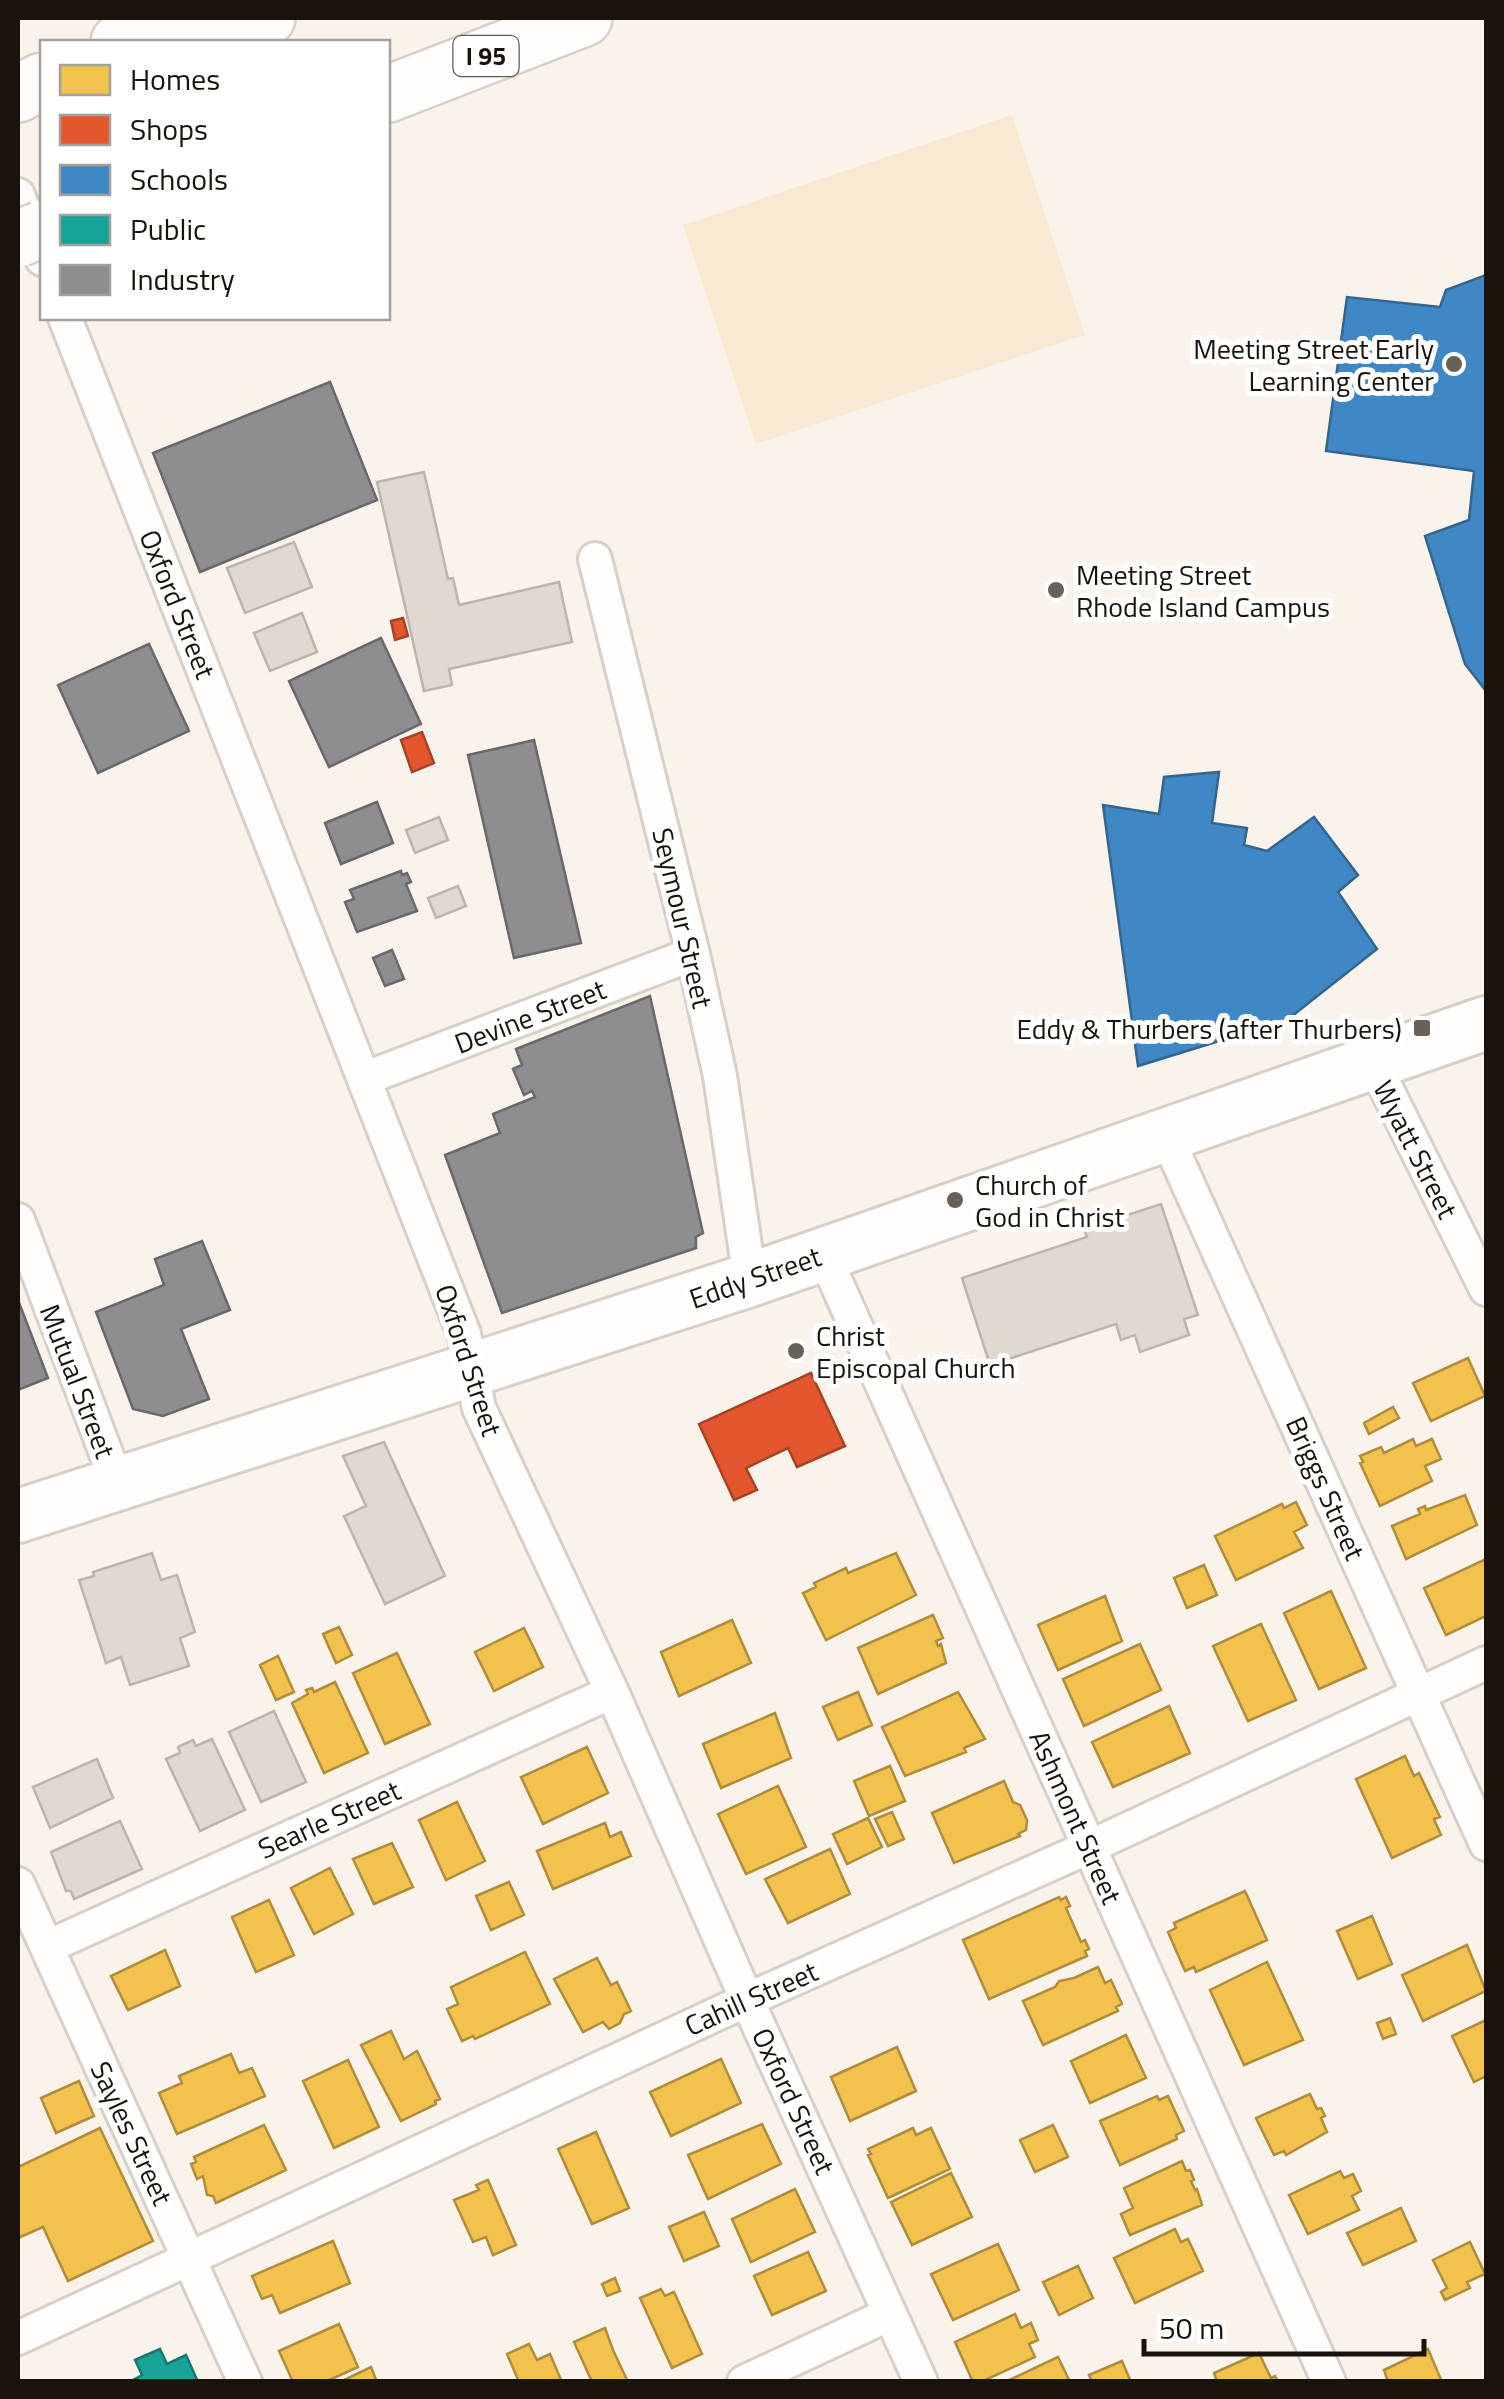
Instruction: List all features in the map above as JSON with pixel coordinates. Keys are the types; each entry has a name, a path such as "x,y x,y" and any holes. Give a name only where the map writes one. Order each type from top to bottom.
{"highway":[{"path":"123,40 169,18"},
{"path":"209,40 268,18"},
{"name":"I 95","path":"390,93 584,18"}],"main road":[{"name":"Eddy Street","path":"18,1516 750,1280 1164,1132 1486,1023"}],"street":[{"path":"18,194 40,254"},
{"name":"Oxford Street","path":"67,320 464,1334 479,1408 612,1692 746,2000 921,2382"},
{"name":"Seymour Street","path":"596,559 694,954 720,1076 750,1280"},
{"name":"Devine Street","path":"366,1078 694,954"},
{"name":"Wyatt Street","path":"1373,1062 1486,1289"},
{"name":"Briggs Street","path":"1164,1132 1486,1844"},
{"name":"Mutual Street","path":"18,1220 118,1485"},
{"name":"Ashmont Street","path":"823,1253 1329,2382"},
{"name":"Cahill Street","path":"18,2338 1486,1663"},
{"name":"Searle Street","path":"46,1947 612,1692"},
{"name":"Sayles Street","path":"18,1884 246,2382"},
{"path":"744,2382 890,2314"}],"shaded area":[{"path":"1012,115 1085,335 756,444 683,225"}],"building: Homes":[{"path":"1468,1358 1485,1396 1431,1421 1413,1383"},
{"path":"1393,1407 1399,1418 1369,1434 1364,1423"},
{"path":"1413,1439 1416,1446 1432,1439 1441,1459 1425,1466 1432,1481 1380,1506 1360,1456 1381,1447 1384,1453"},
{"path":"1465,1495 1477,1525 1406,1559 1392,1526 1420,1514 1418,1509 1425,1506 1426,1510"},
{"path":"1296,1502 1307,1525 1294,1532 1303,1548 1236,1580 1215,1536 1282,1504 1284,1508"},
{"path":"896,1553 916,1595 826,1640 803,1593 816,1587 814,1583 846,1568 848,1573"},
{"path":"1486,1559 1486,1616 1446,1635 1424,1588"},
{"path":"1204,1565 1217,1595 1187,1608 1174,1578"},
{"path":"1331,1591 1366,1668 1319,1689 1284,1613"},
{"path":"1105,1596 1122,1641 1058,1670 1038,1625"},
{"path":"933,1615 943,1638 936,1641 938,1646 941,1644 946,1663 878,1694 858,1648"},
{"path":"732,1620 751,1663 679,1696 661,1652"},
{"path":"1261,1624 1296,1700 1248,1721 1213,1646"},
{"path":"339,1627 352,1655 336,1663 323,1634"},
{"path":"524,1628 543,1667 494,1691 475,1652"},
{"path":"1140,1644 1161,1690 1084,1726 1063,1679"},
{"path":"397,1653 430,1724 385,1744 353,1673"},
{"path":"278,1656 294,1692 276,1700 260,1665"},
{"path":"335,1682 368,1753 324,1773 292,1703 308,1694 306,1690 312,1688 314,1692"},
{"path":"858,1692 872,1725 838,1740 823,1707"},
{"path":"958,1692 985,1739 964,1748 966,1752 905,1776 882,1727"},
{"path":"1169,1706 1190,1753 1113,1787 1092,1742"},
{"path":"775,1713 791,1758 721,1788 703,1744"},
{"path":"587,1747 608,1793 543,1824 521,1777"},
{"path":"1405,1756 1414,1776 1419,1773 1440,1817 1434,1819 1441,1835 1392,1858 1356,1779"},
{"path":"890,1766 905,1801 869,1816 854,1781"},
{"path":"1004,1781 1027,1820 1026,1830 954,1863 932,1813"},
{"path":"778,1786 806,1847 746,1874 718,1814"},
{"path":"457,1802 485,1861 446,1880 419,1820"},
{"path":"892,1812 904,1839 888,1846 875,1819"},
{"path":"868,1818 882,1847 847,1864 833,1834"},
{"path":"605,1823 610,1837 621,1832 631,1856 553,1889 537,1851"},
{"path":"392,1843 413,1887 374,1904 353,1859"},
{"path":"830,1849 850,1894 788,1923 765,1879"},
{"path":"330,1868 353,1914 314,1934 291,1888"},
{"path":"509,1882 524,1915 491,1930 476,1896"},
{"path":"1245,1891 1267,1940 1196,1972 1194,1967 1185,1971 1168,1932 1176,1928 1174,1923"},
{"path":"1066,1897 1070,1906 1066,1908 1081,1942 1085,1940 1089,1949 1085,1951 1087,1956 989,1999 963,1940"},
{"path":"269,1900 294,1955 256,1972 232,1917"},
{"path":"1372,1916 1392,1964 1358,1979 1337,1931"},
{"path":"1467,1945 1486,1991 1423,2021 1402,1975"},
{"path":"165,1950 180,1986 128,2010 111,1976"},
{"path":"525,1952 550,2004 475,2039 473,2036 462,2041 447,2009 458,2004 451,1987"},
{"path":"597,1958 611,1985 617,1982 631,2011 609,2029 603,2022 583,2032 554,1979"},
{"path":"1267,1962 1303,2040 1244,2065 1210,1990"},
{"path":"1098,1967 1105,1983 1111,1980 1122,2004 1116,2007 1118,2011 1043,2045 1023,2001 1055,1987 1059,1981"},
{"path":"1390,2018 1396,2034 1383,2039 1377,2023"},
{"path":"1486,2020 1486,2076 1474,2082 1452,2036"},
{"path":"391,2031 404,2059 417,2051 440,2099 401,2121 361,2045"},
{"path":"1126,2035 1146,2078 1090,2103 1071,2061"},
{"path":"897,2047 916,2091 850,2121 831,2077"},
{"path":"231,2054 239,2073 252,2068 265,2096 177,2134 159,2093 182,2083 179,2076"},
{"path":"721,2059 741,2103 671,2136 650,2092"},
{"path":"348,2060 379,2127 334,2148 303,2081"},
{"path":"79,2081 94,2116 56,2133 41,2098"},
{"path":"1310,2094 1325,2116 1321,2118 1327,2132 1286,2155 1284,2151 1274,2155 1256,2118"},
{"path":"1157,2096 1159,2100 1168,2096 1184,2131 1176,2135 1177,2139 1120,2165 1100,2121"},
{"path":"762,2124 781,2164 708,2199 688,2155"},
{"path":"264,2125 286,2170 216,2203 213,2196 207,2195 203,2176 197,2179 191,2164 196,2162 194,2157"},
{"path":"1053,2125 1068,2157 1035,2172 1020,2140"},
{"path":"100,2128 153,2241 68,2281 43,2227 18,2238 18,2167"},
{"path":"913,2128 916,2135 931,2128 950,2169 888,2198 868,2149"},
{"path":"596,2132 629,2208 592,2224 558,2149"},
{"path":"1182,2161 1186,2171 1190,2170 1202,2205 1130,2235 1121,2214 1133,2208 1124,2188"},
{"path":"1340,2171 1344,2178 1353,2174 1361,2191 1352,2196 1359,2210 1308,2234 1289,2195"},
{"path":"951,2173 972,2217 912,2245 891,2202"},
{"path":"488,2180 516,2245 493,2255 486,2237 473,2242 454,2200 479,2190 476,2185"},
{"path":"795,2189 815,2232 751,2262 732,2219"},
{"path":"1401,2208 1416,2241 1363,2265 1347,2233"},
{"path":"704,2212 719,2246 684,2261 669,2227"},
{"path":"1175,2229 1181,2242 1188,2239 1203,2271 1135,2303 1114,2258"},
{"path":"333,2241 350,2283 280,2313 272,2295 262,2299 252,2276"},
{"path":"1470,2242 1485,2274 1467,2282 1470,2288 1445,2300 1441,2292 1447,2288 1433,2260"},
{"path":"998,2244 1019,2290 953,2320 931,2274"},
{"path":"808,2252 826,2291 772,2315 754,2276"},
{"path":"1078,2266 1093,2298 1059,2315 1043,2282"},
{"path":"615,2278 620,2291 607,2296 602,2284"},
{"path":"661,2289 665,2296 674,2292 702,2354 672,2368 640,2298"},
{"path":"1015,2314 1021,2328 1031,2323 1038,2340 1029,2344 1035,2357 973,2382 955,2342"},
{"path":"339,2324 358,2367 325,2382 293,2382 279,2351"},
{"path":"605,2328 628,2382 592,2382 574,2342"},
{"path":"529,2344 537,2360 550,2354 562,2382 519,2382 507,2354"},
{"path":"1428,2349 1442,2382 1388,2382 1384,2370"},
{"path":"1259,2353 1271,2378 1275,2376 1278,2382 1217,2382 1214,2373"},
{"path":"1058,2357 1070,2382 1005,2382"},
{"path":"1122,2361 1131,2382 1092,2382 1089,2375"},
{"path":"371,2367 377,2382 340,2382"}],"building: Shops":[{"path":"403,618 408,636 395,640 391,621"},
{"path":"422,732 434,763 412,772 401,740"},
{"path":"811,1373 845,1446 797,1467 788,1448 746,1468 757,1490 734,1500 699,1424"}],"building: Schools":[{"path":"1486,275 1486,691 1465,664 1425,536 1469,520 1474,471 1326,451 1347,297 1440,307 1446,290"},
{"path":"1219,772 1212,823 1247,828 1244,845 1267,851 1314,817 1358,875 1338,892 1377,949 1287,1020 1138,1066 1103,805 1159,814 1164,777"}],"building: Public":[{"path":"160,2349 167,2364 186,2355 198,2382 129,2382 142,2375 135,2360"}],"building: Industry":[{"path":"330,382 377,500 200,572 153,453"},
{"path":"381,638 421,724 329,767 289,681"},
{"path":"149,644 189,731 98,773 58,685"},
{"path":"534,740 581,943 514,958 468,755"},
{"path":"377,802 393,843 341,864 325,823"},
{"path":"401,871 402,875 407,873 411,882 406,884 417,911 357,932 345,902 354,899 350,890"},
{"path":"392,950 404,979 385,986 373,958"},
{"path":"650,996 703,1233 696,1237 696,1248 502,1313 445,1155 500,1133 493,1114 535,1097 532,1091 524,1095 513,1069 522,1065 516,1049"},
{"path":"202,1241 230,1310 181,1329 209,1399 163,1416 133,1409 96,1312 164,1285 155,1259"},
{"path":"18,1300 48,1378 18,1390"}],"building: Other":[{"path":"424,472 448,579 453,578 459,605 559,582 572,642 449,669 452,685 424,691 377,482"},
{"path":"294,542 312,587 245,613 227,568"},
{"path":"302,613 317,652 270,671 254,633"},
{"path":"439,817 448,840 415,853 406,830"},
{"path":"458,886 466,906 436,918 428,898"},
{"path":"1161,1204 1198,1315 1184,1319 1189,1335 1140,1352 1135,1335 1121,1340 1116,1324 990,1365 962,1278 1087,1237 1084,1229"},
{"path":"384,1442 445,1576 385,1604 344,1516 366,1506 343,1456"},
{"path":"152,1553 161,1580 177,1575 195,1632 180,1638 189,1666 130,1685 121,1657 106,1663 79,1580"},
{"path":"274,1711 306,1782 261,1802 229,1732"},
{"path":"212,1739 245,1810 200,1831 166,1759 180,1753 178,1747 193,1740 196,1746"},
{"path":"97,1759 113,1798 50,1828 33,1787"},
{"path":"120,1821 142,1869 74,1899 71,1891 66,1891 51,1852"}],"place":[{"name":"Meeting Street Early Learning Center","path":"1454,364"},
{"name":"Meeting Street Rhode Island Campus","path":"1056,590"},
{"name":"Eddy & Thurbers (after Thurbers)","path":"1422,1028"},
{"name":"Church of God in Christ","path":"955,1200"},
{"name":"Christ Episcopal Church","path":"796,1351"}]}
